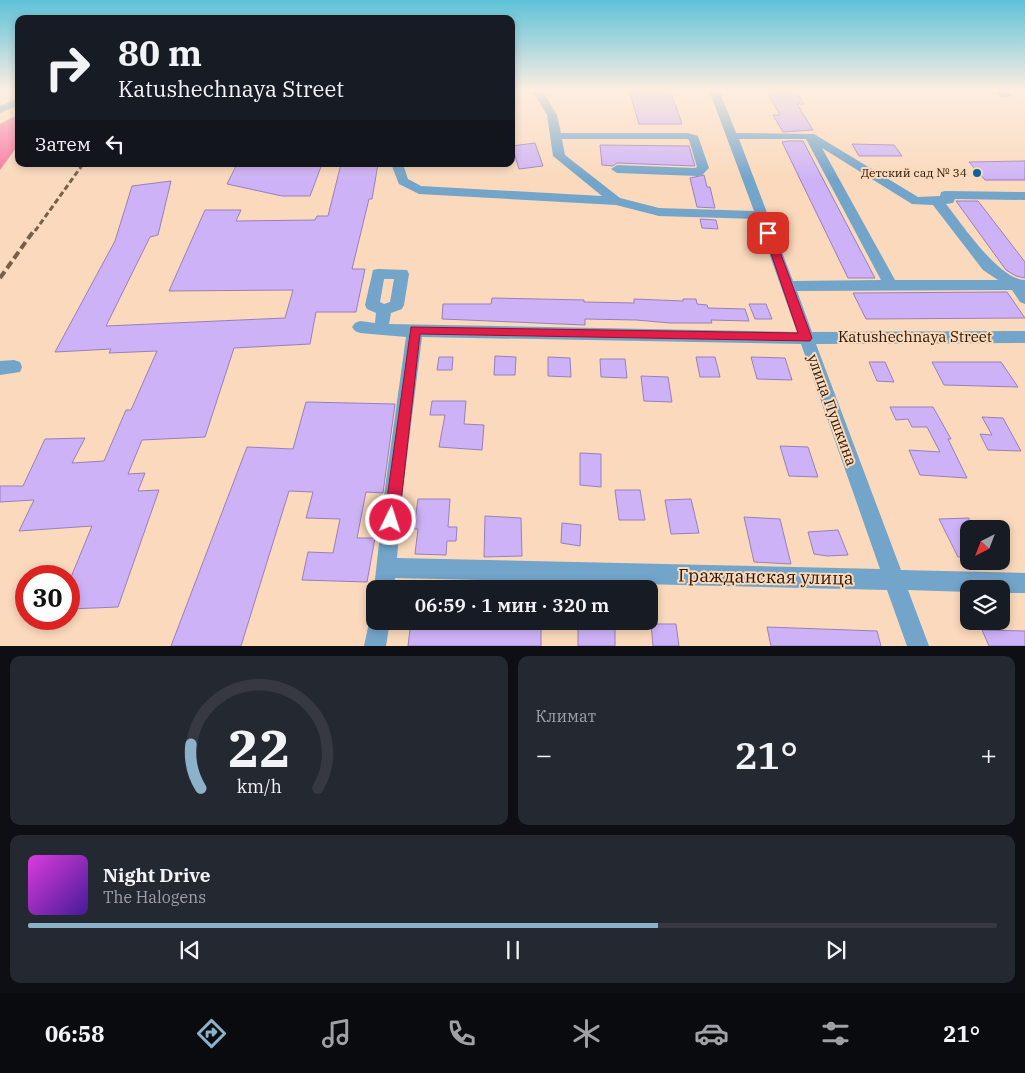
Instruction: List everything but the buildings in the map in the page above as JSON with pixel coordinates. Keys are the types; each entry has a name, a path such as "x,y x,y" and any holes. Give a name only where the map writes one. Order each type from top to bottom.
{"street":[{"path":"553,120 559,156 616,201"},
{"name":"улица Пушкина","path":"726,120 918,646"},
{"path":"555,136 688,136 694,138 703,168 698,172 617,169"},
{"path":"732,136 810,136 916,201 949,200 946,195 1025,196"},
{"path":"810,136 891,286"},
{"path":"398,167 403,181 419,190 616,201 659,212 762,215"},
{"path":"937,201 988,266 1020,285 1025,298"},
{"path":"787,286 1020,285"},
{"path":"381,330 384,310"},
{"name":"Katushechnaya Street","path":"360,328 381,330 806,338 1025,337"},
{"path":"385,580 394,488 415,330"},
{"name":"Гражданская улица","path":"387,568 1025,583"},
{"path":"375,646 378,630"}],"shaded area":[{"path":"7,120 15,120 15,149 0,170 0,124"}],"railway":[{"path":"35,231 81,167"},
{"path":"0,278 35,229"}],"place":[{"name":"Детский сад № 34","path":"977,173"}],"route":[{"path":"391,520 415,330 806,338 768,233"}]}
